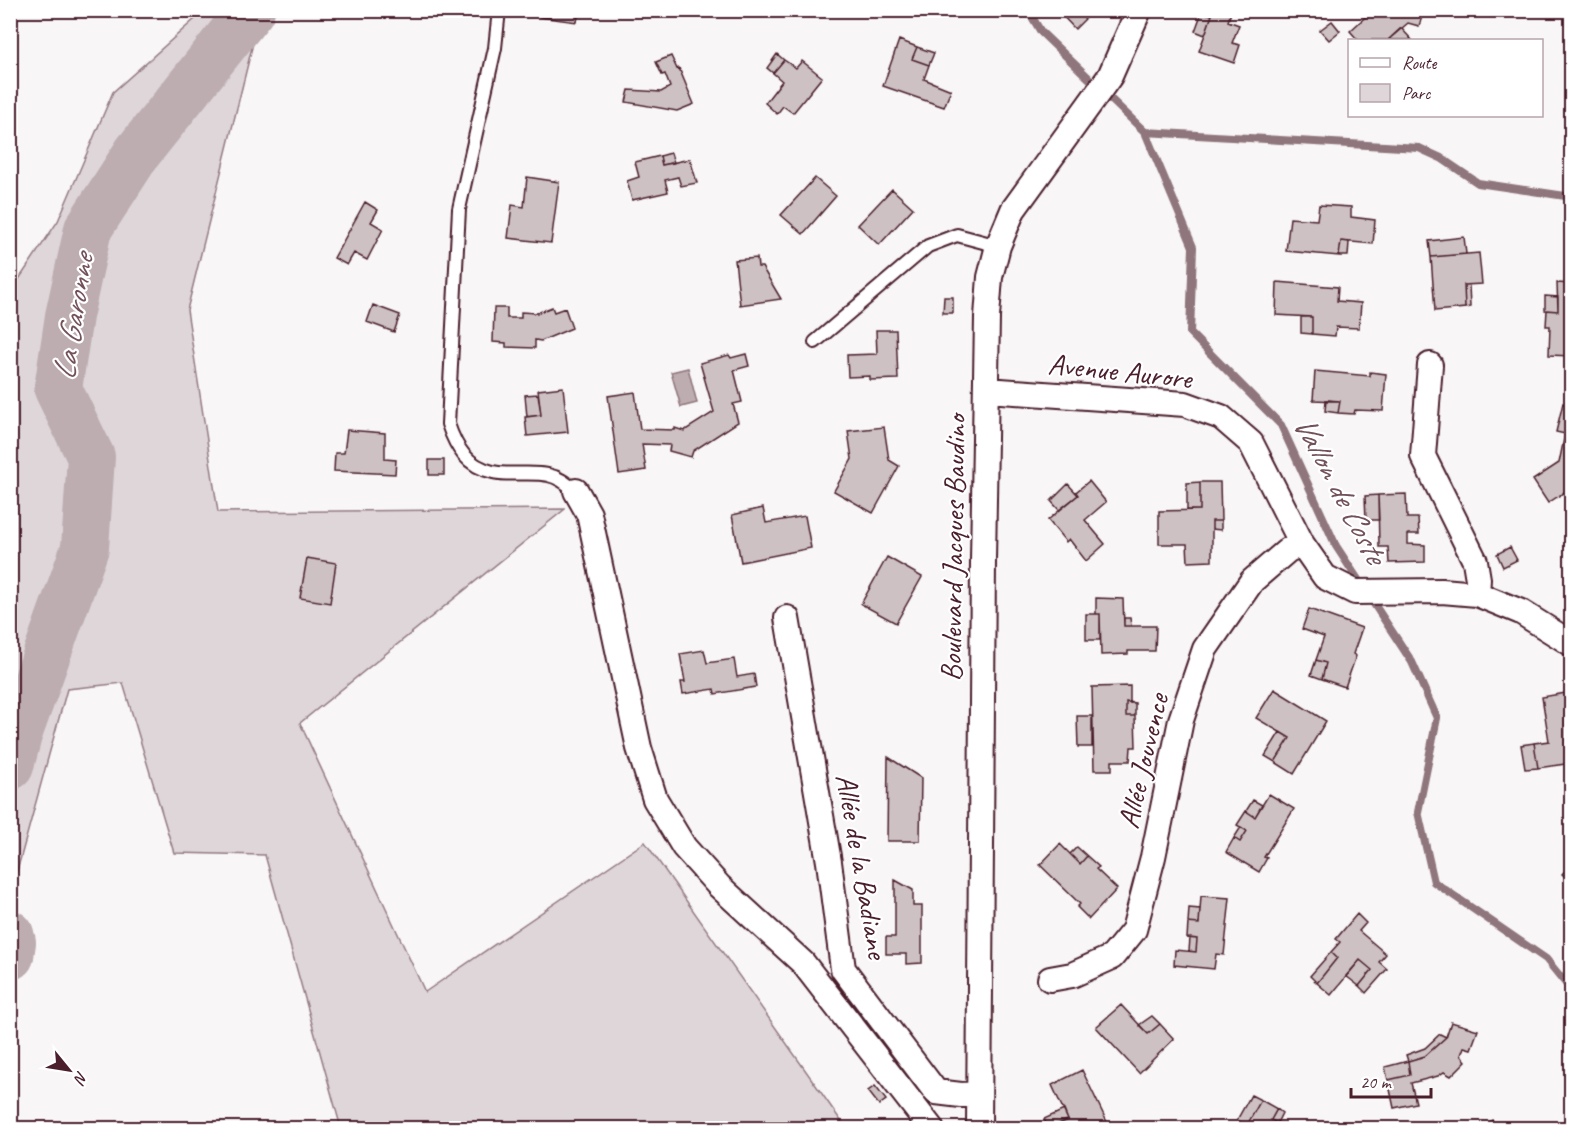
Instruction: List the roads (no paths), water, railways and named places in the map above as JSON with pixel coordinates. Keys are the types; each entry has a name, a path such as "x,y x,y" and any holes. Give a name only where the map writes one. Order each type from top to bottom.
{"street":[{"name":"Boulevard Jacques Baudino","path":"979,1128 982,573 987,317 990,277 998,246 1013,210 1110,76 1139,10"},
{"path":"1430,365 1423,456 1475,561 1478,579 1477,594"},
{"name":"Avenue Aurore","path":"987,390 1185,404 1221,417 1251,443 1302,544 1325,577 1355,592 1442,591 1477,594 1521,612 1572,644"},
{"path":"576,491 589,514 639,748 655,799 684,847 719,886 802,963 931,1128"},
{"name":"Allée Jouvence","path":"1050,979 1072,975 1112,957 1134,930 1153,857 1181,720 1205,649 1252,580 1288,550 1302,544"},
{"name":"Allée de la Badiane","path":"787,618 829,862 843,969 936,1092 961,1095 979,1094"}],"lane":[{"path":"499,10 495,48 459,209 448,424 455,444 469,462 494,473 548,475 562,480 576,491"},
{"path":"815,342 928,246 957,235 998,246"}],"waterway":[{"name":"La Garonne","path":"10,766 18,735 85,548 91,457 58,389 69,316 88,229 137,153 251,10"},
{"name":"Vallon de Coste","path":"1028,10 1041,32 1145,132 1193,247 1190,333 1281,425 1336,546 1412,662 1437,718 1418,812 1434,882 1546,959 1572,991"},
{"path":"1145,132 1419,148 1441,158 1478,183 1572,197"},
{"name":"La Garonne","path":"10,934 12,942 10,956"}]}
